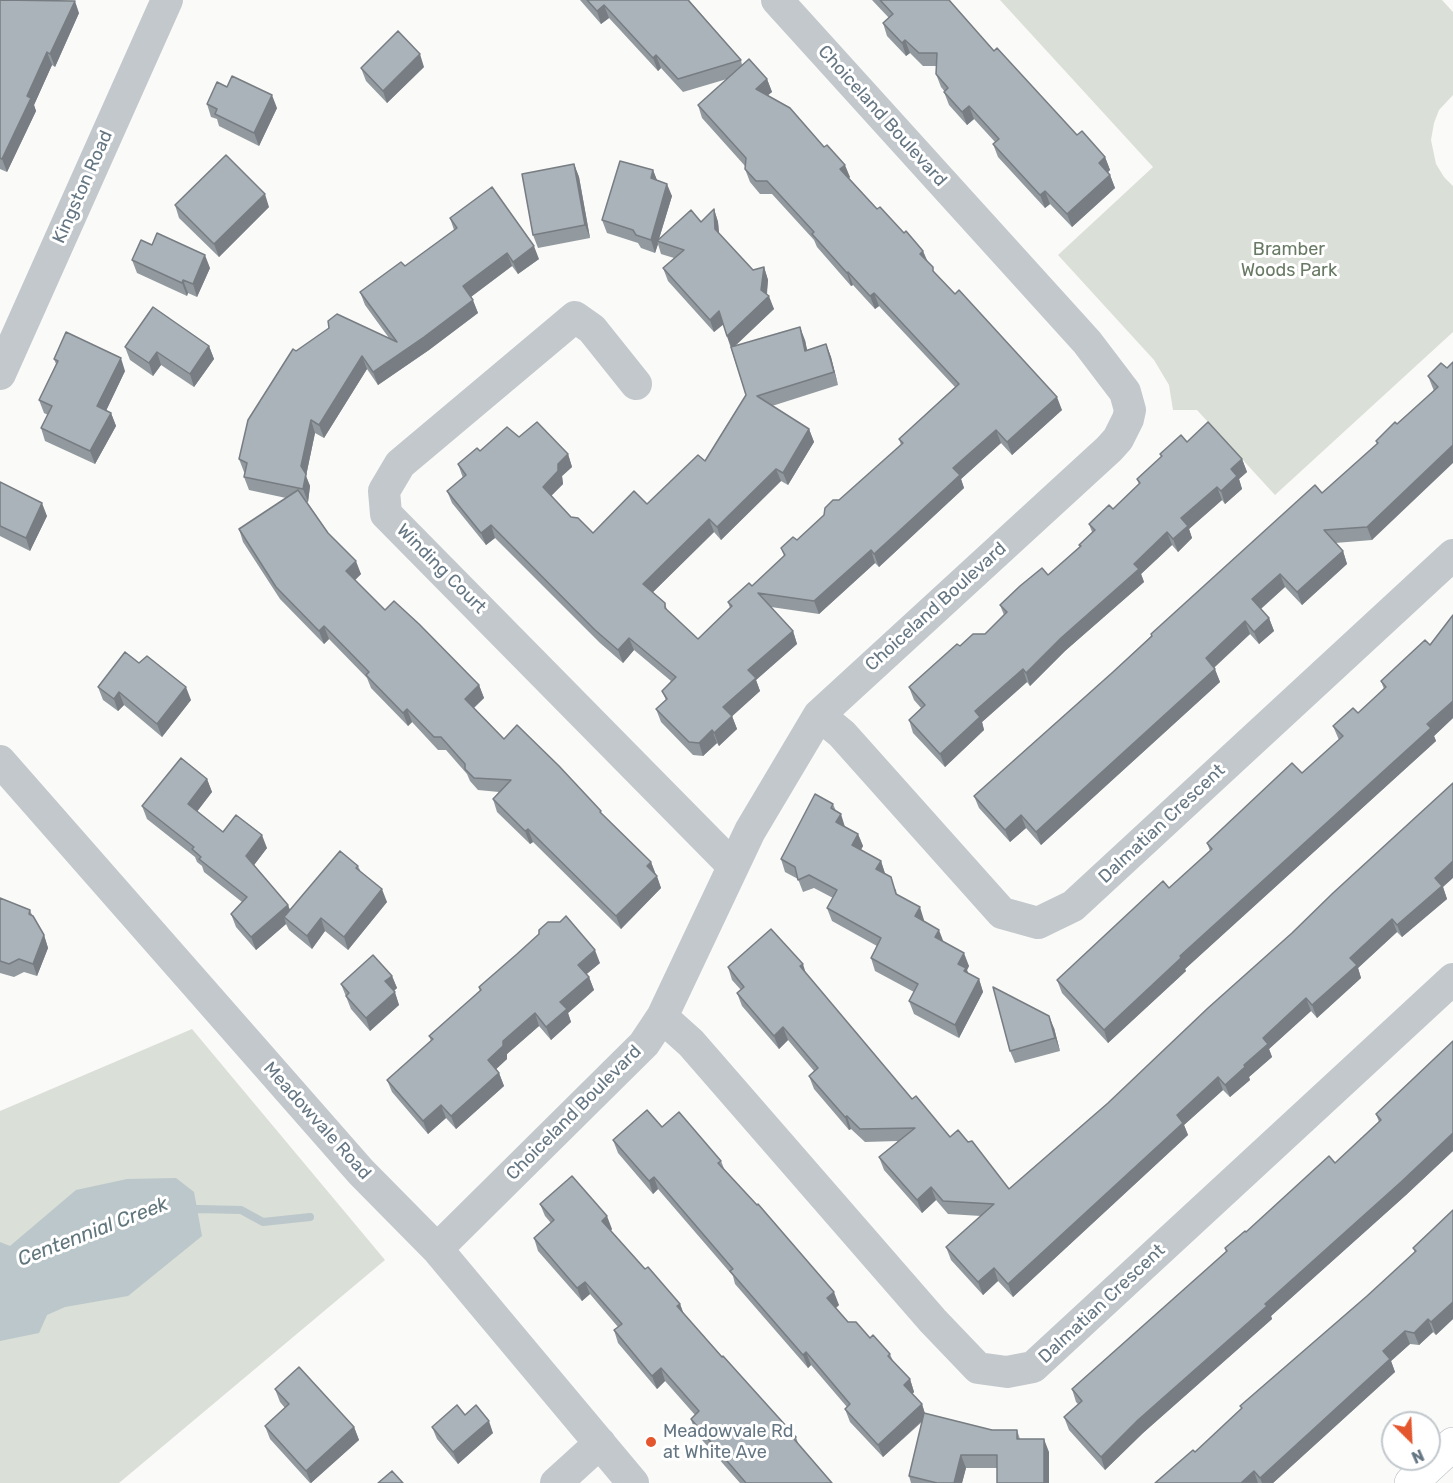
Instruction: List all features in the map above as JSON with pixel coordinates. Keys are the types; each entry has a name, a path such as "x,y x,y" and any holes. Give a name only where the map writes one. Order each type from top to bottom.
{"main road":[{"path":"1411,1483 1453,1444"}],"street":[{"name":"Kingston Road","path":"0,374 167,0"},
{"name":"Choiceland Boulevard","path":"438,1249 644,1044 662,1017 750,831 819,715 1109,449 1125,426 1130,410 1125,392 1087,342 777,0"},
{"name":"Winding Court","path":"636,384 592,329 575,317 400,465 384,491 386,514 732,865"},
{"name":"Dalmatian Crescent","path":"819,715 842,734 1002,913 1038,923 1073,906 1453,555"},
{"name":"Meadowvale Road","path":"0,761 361,1172 438,1249 633,1483"},
{"name":"Dalmatian Crescent","path":"662,1017 691,1043 933,1321 978,1368 1007,1372 1033,1367 1453,979"},
{"path":"556,1483 600,1443"}],"green space":[{"name":"Bramber Woods Park","path":"1000,0 1442,0 1453,12 1453,95 1439,110 1431,140 1436,164 1453,186 1453,332 1275,495 1197,410 1173,410 1169,385 1154,360 1058,255 1153,167"},
{"path":"192,1029 385,1260 119,1483 0,1483 0,1111"}],"water":[{"name":"Centennial Creek","path":"176,1178 194,1192 202,1236 128,1296 65,1307 47,1315 39,1333 0,1341 0,1242 10,1246 76,1190 127,1179"}],"building":[{"path":"0,0 75,1 50,54 47,52 27,96 31,98 2,159 0,158"},
{"path":"587,0 688,0 741,60 678,79 656,55 653,58 604,5 597,11"},
{"path":"880,0 949,0 994,51 997,48 1077,135 1082,131 1105,157 1099,163 1110,175 1067,214 1045,191 1040,195 993,144 999,139 969,106 962,112 944,92 948,88 936,74 937,53 919,53 905,40 902,43 883,23 893,14"},
{"path":"398,31 420,54 383,91 361,68"},
{"path":"749,59 767,79 756,89 790,108 824,147 827,145 845,165 840,169 877,209 880,207 904,233 906,231 923,251 920,254 933,267 933,271 955,294 959,290 1057,397 1007,442 996,430 953,468 960,475 874,554 871,550 814,601 758,593 793,631 748,670 756,678 723,707 732,716 714,733 712,730 699,743 689,742 656,709 667,699 662,691 676,677 629,638 618,650 595,630 491,525 481,533 447,491 466,475 458,464 477,448 480,451 507,427 519,437 537,422 568,454 558,464 558,471 543,487 571,517 578,518 593,533 634,491 647,504 698,455 705,461 746,395 731,347 800,327 805,351 826,344 834,372 757,396 809,429 783,473 776,469 717,527 709,519 643,584 665,603 665,608 698,639 732,606 728,602 749,583 752,586 785,555 781,548 793,537 797,540 824,515 825,508 833,500 839,500 903,443 899,439 959,384 874,293 870,296 847,273 812,234 814,232 767,181 756,181 745,169 746,158 698,105"},
{"path":"232,76 272,95 254,133 215,114 217,109 207,104 217,82 227,87"},
{"path":"226,155 265,194 214,244 175,205"},
{"path":"620,161 653,170 651,178 667,184 651,240 636,235 633,230 602,220"},
{"path":"574,164 585,225 533,235 522,174"},
{"path":"492,187 534,246 513,262 507,253 463,286 473,300 373,372 362,356 319,425 311,420 301,466 306,474 303,489 244,477 247,463 239,459 248,420 293,349 296,351 329,328 328,321 337,314 397,342 360,292 401,262 405,266 457,228 450,218"},
{"path":"714,209 715,229 753,270 764,267 761,290 769,296 727,336 719,311 710,320 663,268 684,250 657,241 691,210 701,222"},
{"path":"157,233 205,255 193,284 183,280 182,283 132,260 141,240 152,245"},
{"path":"153,307 209,346 190,374 157,352 149,363 125,347"},
{"path":"66,332 121,358 97,406 111,413 90,451 41,428 52,406 39,400 58,361 54,359"},
{"path":"1453,362 1453,445 1367,527 1324,530 1343,551 1297,592 1280,574 1252,599 1269,618 1254,632 1245,621 1206,658 1215,669 1036,832 1021,815 1005,830 974,796 1113,672 1152,636 1151,634 1315,485 1322,493 1378,443 1376,441 1395,422 1397,424 1438,387 1428,376 1441,363 1447,368"},
{"path":"1208,422 1242,459 1231,469 1237,476 1221,491 1217,487 1181,518 1188,526 1173,539 1167,532 1134,564 1139,569 1061,638 1026,673 1023,669 975,711 980,717 940,754 909,720 925,705 909,687 957,644 960,646 973,634 985,634 1007,612 1000,605 1042,568 1048,575 1081,546 1079,545 1095,530 1089,524 1109,505 1113,509 1140,483 1137,479 1162,456 1160,454 1181,435 1187,442"},
{"path":"0,482 42,503 26,538 0,526"},
{"path":"298,490 328,533 356,561 346,571 385,610 394,601 479,685 465,699 504,739 517,725 651,862 647,866 657,876 616,916 528,829 525,831 493,799 511,780 474,778 441,737 434,737 407,709 403,713 366,675 369,672 324,626 319,631 276,587 239,529"},
{"path":"1453,615 1453,701 1427,724 1431,728 1180,956 1181,958 1104,1030 1057,980 1163,881 1169,888 1212,849 1207,843 1292,763 1302,773 1343,736 1333,726 1353,708 1358,713 1386,687 1381,681 1425,640 1430,645"},
{"path":"125,652 139,663 147,656 186,687 157,724 119,692 114,699 98,687"},
{"path":"181,758 207,779 188,804 223,832 236,815 262,835 246,856 288,905 251,937 231,914 247,897 199,859 201,857 192,849 194,847 142,806"},
{"path":"1453,783 1453,861 1435,878 1442,886 1397,925 1392,919 1350,958 1357,965 1312,1005 1306,998 1263,1038 1268,1044 1225,1085 1218,1077 1177,1115 1183,1123 1008,1284 994,1268 978,1282 946,1247 994,1204 943,1201 931,1187 917,1200 879,1157 915,1128 860,1129 847,1116 845,1117 809,1076 818,1068 783,1027 774,1036 737,993 744,987 728,967 771,929 803,964 800,966 912,1099 916,1096 950,1137 958,1130 968,1142 972,1141 1009,1189 1108,1103"},
{"path":"815,794 833,804 831,808 841,814 836,822 858,834 852,845 881,861 876,869 891,877 896,894 920,907 915,916 939,930 935,937 964,953 958,964 966,968 964,971 979,979 955,1025 909,1001 918,984 871,958 881,938 827,908 837,890 809,875 798,880 795,867 781,859"},
{"path":"340,851 358,866 356,868 382,889 344,937 321,918 307,936 284,917"},
{"path":"0,898 30,910 29,914 33,916 44,935 33,964 19,959 9,964 0,961"},
{"path":"566,916 595,950 578,965 589,977 560,1002 567,1009 546,1027 535,1013 503,1041 503,1046 488,1060 499,1073 451,1116 441,1105 423,1121 387,1080 433,1039 429,1036 481,990 479,987 539,934 539,930 548,922 560,922"},
{"path":"373,955 392,976 385,981 395,992 366,1018 346,996 349,993 341,984"},
{"path":"993,987 1049,1016 1055,1038 1010,1051"},
{"path":"1453,1041 1453,1133 1265,1304 1267,1306 1138,1420 1101,1457 1064,1417 1082,1401 1072,1389 1227,1251 1225,1248 1246,1232 1329,1156 1335,1163 1381,1120 1376,1114"},
{"path":"647,1110 662,1127 679,1112 721,1161 718,1163 758,1204 834,1292 827,1298 848,1322 856,1322 870,1338 873,1335 890,1354 888,1356 910,1379 904,1385 922,1404 878,1445 845,1409 850,1404 806,1352 803,1355 730,1271 733,1269 654,1177 649,1181 613,1140"},
{"path":"572,1176 607,1216 602,1221 645,1269 648,1267 680,1304 677,1306 796,1437 794,1439 832,1483 746,1483 691,1419 699,1411 661,1368 652,1376 614,1330 622,1324 585,1282 577,1288 534,1238 554,1220 540,1204"},
{"path":"1453,1210 1453,1302 1431,1322 1428,1319 1414,1333 1405,1331 1383,1351 1390,1359 1260,1478 1254,1471 1241,1483 1155,1483 1193,1450 1195,1452 1242,1408 1240,1406 1367,1296 1416,1251 1413,1248"},
{"path":"299,1367 354,1427 306,1471 265,1426 289,1404 275,1389"},
{"path":"457,1405 465,1415 476,1405 489,1421 453,1452 432,1427"},
{"path":"924,1413 992,1430 1017,1430 1017,1439 1044,1439 1044,1483 997,1483 997,1455 961,1455 954,1483 937,1483 909,1476"},
{"path":"392,1471 403,1483 378,1483"}],"waterway":[{"path":"189,1212 197,1209 241,1210 263,1222 310,1217"}],"place":[{"name":"Meadowvale Rd at White Ave","path":"651,1442"}]}
